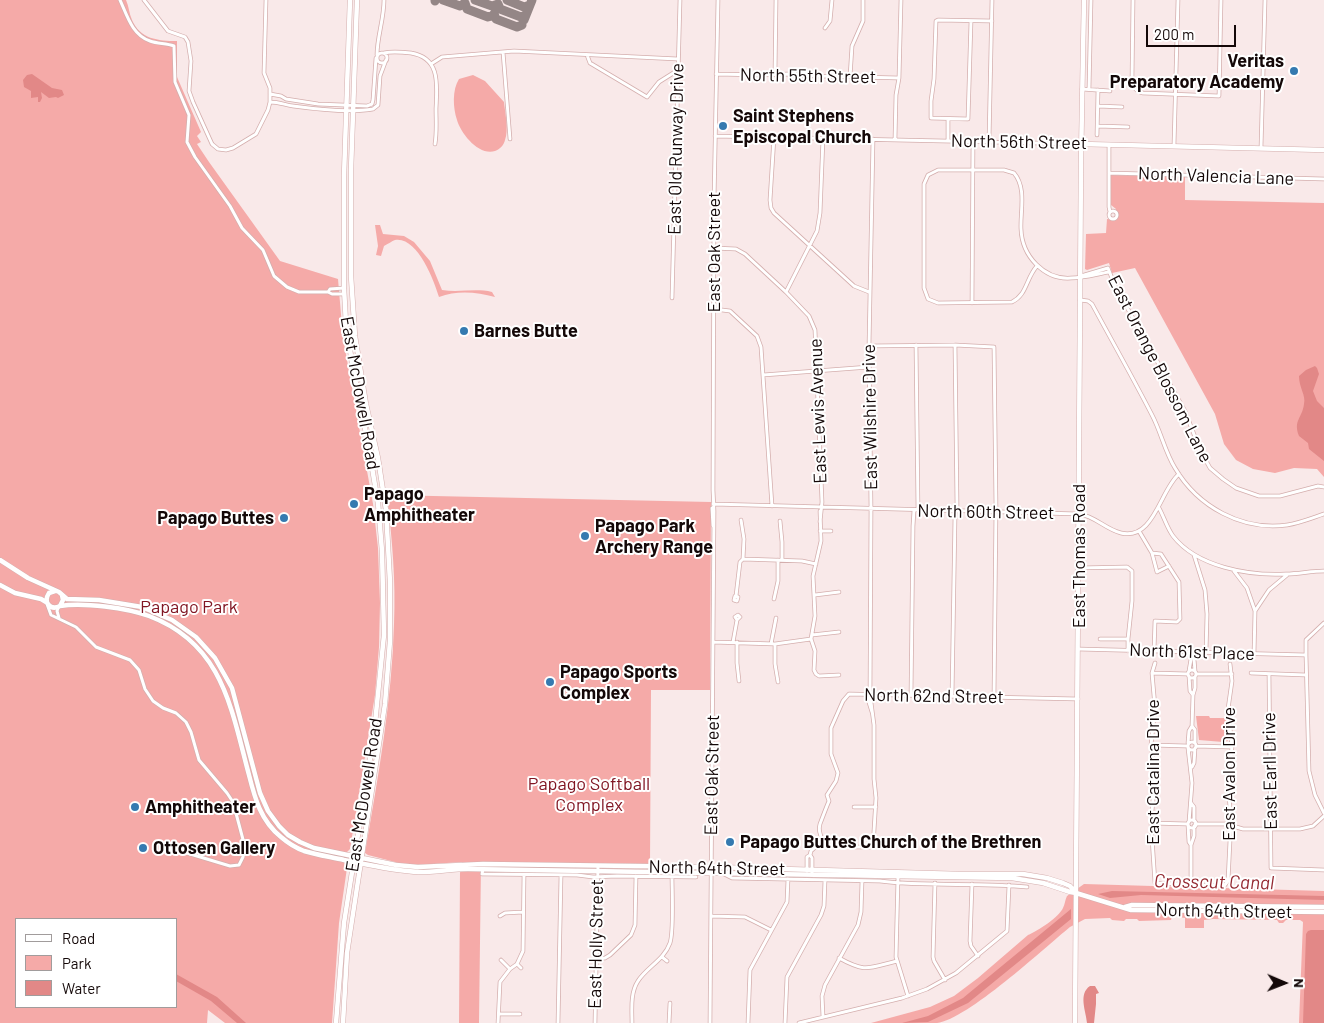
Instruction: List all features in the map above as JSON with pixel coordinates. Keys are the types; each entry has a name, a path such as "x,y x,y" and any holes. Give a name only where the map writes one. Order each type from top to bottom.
{"main road":[{"name":"East McDowell Road","path":"336,1023 343,936 379,695 384,635 384,584 376,486 353,369 346,324 344,294 342,237 350,0"},
{"name":"East McDowell Road","path":"343,1023 346,970 386,693 390,641 390,582 384,492 355,334 350,254 353,108 358,0"},
{"name":"East Thomas Road","path":"1076,1023 1081,144 1084,0"},
{"name":"North 56th Street","path":"1081,144 1324,150"},
{"path":"344,288 349,294 352,331 355,334"},
{"path":"0,560 28,578 57,591 70,600 99,600 131,604 148,609 172,620 196,637 215,658 232,688 260,793 271,816 285,832 300,842 353,859"},
{"path":"0,585 14,593 41,599 52,608 81,605 139,613 166,624 191,641 214,668 227,693 254,798 266,821 280,836 306,852 353,859"},
{"path":"47,602 46,597 49,593 57,591"},
{"path":"59,606 63,600 62,595"},
{"name":"North 64th Street","path":"353,859 400,870 598,868"},
{"name":"North 64th Street","path":"430,869 483,864 898,875 1015,876 1054,880 1070,886 1076,893 1131,910 1324,912"},
{"name":"North 64th Street","path":"711,870 723,873 810,872"},
{"name":"North 64th Street","path":"1125,907 1132,904 1324,907"},
{"path":"337,999 346,970 343,962 343,936"}],"street":[{"path":"120,0 130,22 139,35 151,42 174,46 173,67 175,82 189,115 186,138 190,148 227,201 242,228 263,250 274,276 287,287 299,292 344,294"},
{"path":"144,0 168,31 185,37 188,42 191,61 189,92 212,144 218,149 226,150 250,139 259,131 270,102 270,94 264,73 266,0"},
{"path":"353,108 372,104 378,44 384,16 384,0"},
{"name":"East Old Runway Drive","path":"672,298 680,0"},
{"name":"East Oak Street","path":"710,1023 714,248 718,0"},
{"path":"775,74 776,0"},
{"path":"825,28 830,21 832,0"},
{"path":"850,77 850,55 853,42 863,21 863,0"},
{"path":"894,140 896,95 899,78 901,0"},
{"path":"989,140 992,0"},
{"path":"1089,89 1091,0"},
{"path":"1133,0 1133,87 1143,93 1219,96 1221,0"},
{"path":"1174,145 1178,0"},
{"path":"1261,148 1265,0"},
{"path":"971,21 968,119 931,118 936,21 971,21 992,21"},
{"path":"270,94 291,100 371,110 378,105 380,76 387,56 380,50 378,44"},
{"path":"431,64 442,57 514,51 678,59"},
{"path":"377,57 380,52 394,52 421,56 431,64 437,75 435,144"},
{"path":"377,57 381,63 394,52"},
{"path":"503,52 510,139"},
{"path":"587,55 590,63 648,97 659,82 678,70"},
{"name":"North 55th Street","path":"716,74 899,78"},
{"path":"1082,89 1110,91"},
{"path":"1098,90 1098,134"},
{"path":"270,102 294,106 346,107"},
{"path":"1098,106 1122,107"},
{"path":"948,119 948,140"},
{"path":"1098,126 1128,128"},
{"name":"North 56th Street","path":"715,136 989,140 1081,144"},
{"path":"774,137 771,208 854,286 869,292"},
{"path":"714,248 736,249 745,254 786,292 817,231 820,213 823,138"},
{"name":"East Wilshire Drive","path":"852,847 873,847 876,807 874,725 868,699 870,694 871,509 869,292 873,139"},
{"path":"972,303 973,141"},
{"path":"1109,144 1110,212"},
{"path":"1037,266 1024,292 1014,302 938,303 928,299 924,288 924,184 930,172 938,170 1007,171 1016,175 1021,186 1022,241 1028,254 1037,266 1059,277 1072,278 1080,276"},
{"name":"North Valencia Lane","path":"1109,173 1324,179"},
{"name":"East Orange Blossom Lane","path":"1080,276 1108,270 1185,412 1200,450 1210,468 1236,488 1259,496 1280,496 1318,486 1324,487"},
{"path":"328,292 330,289 344,288"},
{"name":"East Lewis Avenue","path":"786,292 809,316 815,330 822,508 820,512 820,547 814,576 814,621 811,637 815,651 816,674 819,676 839,676"},
{"path":"1080,300 1088,301 1092,304 1150,410 1173,465 1202,501 1220,512 1243,522 1269,526 1287,525 1324,514"},
{"path":"714,309 730,311 757,336 762,347 772,506"},
{"path":"911,695 912,526 916,510 916,345"},
{"path":"869,346 955,345 994,348 996,512 994,697"},
{"path":"952,696 957,432 955,345"},
{"path":"763,375 869,367"},
{"path":"1168,566 1157,572 1152,553 1139,531 1159,508 1167,488 1179,474"},
{"name":"North 60th Street","path":"713,504 1079,514 1092,517 1123,533 1130,534 1139,531"},
{"path":"1159,508 1173,536 1194,554 1234,570 1260,574 1324,571"},
{"path":"736,596 740,562 743,559 744,539 741,520"},
{"path":"774,599 782,542 780,521"},
{"path":"820,531 831,532"},
{"path":"1152,553 1161,554 1179,585 1180,619 1177,622 1155,621 1154,652"},
{"path":"1194,554 1205,590 1207,614 1206,653"},
{"path":"743,559 802,560 816,564"},
{"path":"1078,568 1127,567 1132,571 1128,651"},
{"path":"1234,570 1247,588 1255,611 1254,654"},
{"path":"1255,611 1269,590 1287,574"},
{"path":"815,595 839,592"},
{"path":"47,602 49,613 76,627 93,645 126,657 134,663 153,701 163,708 176,713 186,722 192,732 199,760 233,802 245,847 239,865 230,866 177,850 168,849 166,852"},
{"path":"59,606 57,614 59,619"},
{"path":"776,618 773,644 778,682"},
{"path":"737,620 735,642 739,681"},
{"path":"1188,824 1192,820 1195,824 1231,825 1243,829 1304,829 1313,826 1324,814 1315,795 1309,771 1306,640 1324,623"},
{"path":"713,642 773,644 839,632"},
{"path":"1100,639 1128,640"},
{"name":"North 61st Place","path":"1078,649 1192,655 1206,653 1306,655"},
{"path":"1192,655 1189,674 1190,691 1193,695"},
{"path":"1191,768 1194,763 1195,746 1192,726 1196,674 1192,655"},
{"name":"East Catalina Drive","path":"1155,663 1152,673 1155,708 1152,745 1155,776 1152,823 1155,883"},
{"name":"East Avalon Drive","path":"1227,884 1231,825 1228,784 1232,747 1228,709 1232,674 1230,664"},
{"path":"1189,674 1192,670 1196,674"},
{"path":"1152,673 1189,674 1192,678 1196,674 1232,674"},
{"path":"1251,673 1306,675"},
{"name":"East Earll Drive","path":"1269,674 1271,868 1324,870"},
{"name":"North 62nd Street","path":"810,872 812,858 810,852 821,841 820,826 829,800 827,796 836,782 838,773 831,754 831,728 846,696 849,694 1078,699"},
{"path":"1191,885 1191,845 1189,842 1188,824 1189,806 1191,803 1191,768 1188,746 1189,731 1192,726"},
{"path":"1188,746 1192,741 1195,746"},
{"path":"1152,745 1188,746 1192,750 1195,746 1232,747"},
{"path":"1191,803 1194,807 1195,824 1191,845"},
{"path":"854,807 876,807"},
{"path":"1152,823 1188,824 1192,828 1195,824"},
{"name":"East Holly Street","path":"595,1023 598,868"},
{"name":"North 64th Street","path":"483,869 482,874 696,877"},
{"name":"North 64th Street","path":"723,873 730,878 1027,886"},
{"path":"498,1023 500,982 516,964 522,951 524,875"},
{"path":"558,1023 561,875"},
{"path":"898,875 897,961 908,996"},
{"path":"596,959 605,958 610,955 633,932 635,925 636,876"},
{"path":"632,1023 635,986 662,957 671,942 672,877"},
{"path":"748,1023 750,970 786,902 788,879"},
{"path":"785,1023 787,976 821,915 824,906 825,880"},
{"path":"823,1017 822,996 825,985 858,925 861,912 862,881"},
{"path":"935,883 934,957 935,964 945,980"},
{"name":"North 64th Street","path":"1155,883 1224,886 1227,884"},
{"path":"972,884 970,941 978,956"},
{"path":"799,1023 908,996 945,980 1007,932 1009,885"},
{"path":"500,916 505,913 524,912"},
{"path":"711,916 749,918 771,930"},
{"path":"662,957 667,961"},
{"path":"839,958 864,969 897,961"},
{"path":"501,960 510,969"},
{"path":"516,964 521,968"},
{"path":"669,1023 670,1003"},
{"path":"499,1014 520,1014"}],"green space":[{"name":"Papago Park","path":"0,0 126,0 132,20 140,31 150,38 177,41 177,77 201,132 197,136 201,142 197,144 209,162 280,261 338,279 343,338 373,504 378,548 380,603 375,695 350,849 347,852 347,868 339,923 332,1023 225,1023 208,1010 207,1023 0,1023"},
{"path":"473,75 485,81 504,102 507,126 506,136 503,145 495,151 483,150 472,143 462,131 457,120 454,99 455,88 459,79"},
{"path":"1110,175 1185,177 1185,200 1324,203 1324,477 1317,469 1294,468 1275,473 1253,469 1236,460 1224,444 1215,414 1135,268 1112,273 1109,263 1085,269 1086,234 1106,233 1107,219 1116,220 1116,209 1111,205"},
{"path":"375,225 380,225 383,234 404,236 414,242 430,261 442,290 486,291 492,292 495,297 467,292 439,297 429,270 410,245 403,241 395,240 384,246 381,256 376,255 378,246"},
{"name":"Papago Sports Complex","path":"387,495 711,502 710,690 651,690 650,864 481,862 479,1023 459,1023 460,873 462,862 416,865 399,863 365,853 384,739 393,653 394,576"},
{"path":"1196,716 1226,718 1228,741 1199,740"},
{"path":"1084,884 1324,891 1324,1023 1299,1023 1303,922 1300,920 1286,920 1283,923 1279,923 1277,920 1213,919 1204,920 1204,928 1185,928 1185,918 1172,916 1171,920 1139,921 1137,919 1126,919 1124,921 1112,920 1110,918 1085,919 1070,927 986,997 951,1019 937,1023 871,1023 930,1007 954,996 1028,935 1053,919 1061,912 1067,896"}],"water":[{"path":"32,74 52,88 62,90 64,95 58,98 49,98 41,92 42,98 40,102 38,102 38,97 31,98 31,91 24,87 23,80 27,75"},
{"path":"1315,366 1319,374 1313,391 1317,401 1324,408 1324,461 1309,449 1308,443 1299,436 1297,431 1304,401 1299,376"},
{"path":"1112,891 1324,896 1324,900 1141,895 1110,898 1098,894"},
{"path":"1071,909 1071,919 968,1003 928,1022 902,1023 928,1016 963,998"},
{"path":"1311,930 1324,930 1324,1023 1303,1023 1306,934"},
{"path":"178,975 217,997 246,1023 237,1023 211,1001 178,982"},
{"path":"1090,986 1095,986 1099,993 1096,994 1094,1023 1087,1023 1084,1003 1084,993"}],"taxiway":[{"path":"443,0 460,6 465,3 467,9 488,17 494,14 496,19 517,27 522,25"},
{"path":"475,0 492,6 498,4 500,9 521,17 526,15"},
{"path":"507,0 524,7 530,5"},
{"path":"524,20 532,0"}],"place":[{"name":"Veritas Preparatory Academy","path":"1294,71"},
{"name":"Saint Stephens Episcopal Church","path":"723,126"},
{"name":"Barnes Butte","path":"464,331"},
{"name":"Papago Amphitheater","path":"354,504"},
{"name":"Papago Buttes","path":"284,518"},
{"name":"Papago Park Archery Range","path":"585,536"},
{"name":"Papago Sports Complex","path":"550,682"},
{"name":"Amphitheater","path":"135,807"},
{"name":"Papago Buttes Church of the Brethren","path":"730,842"},
{"name":"Ottosen Gallery","path":"143,848"}],"park label":[{"name":"Papago Softball Complex","path":"589,794"}],"water label":[{"name":"Crosscut Canal","path":"1214,882"}]}
